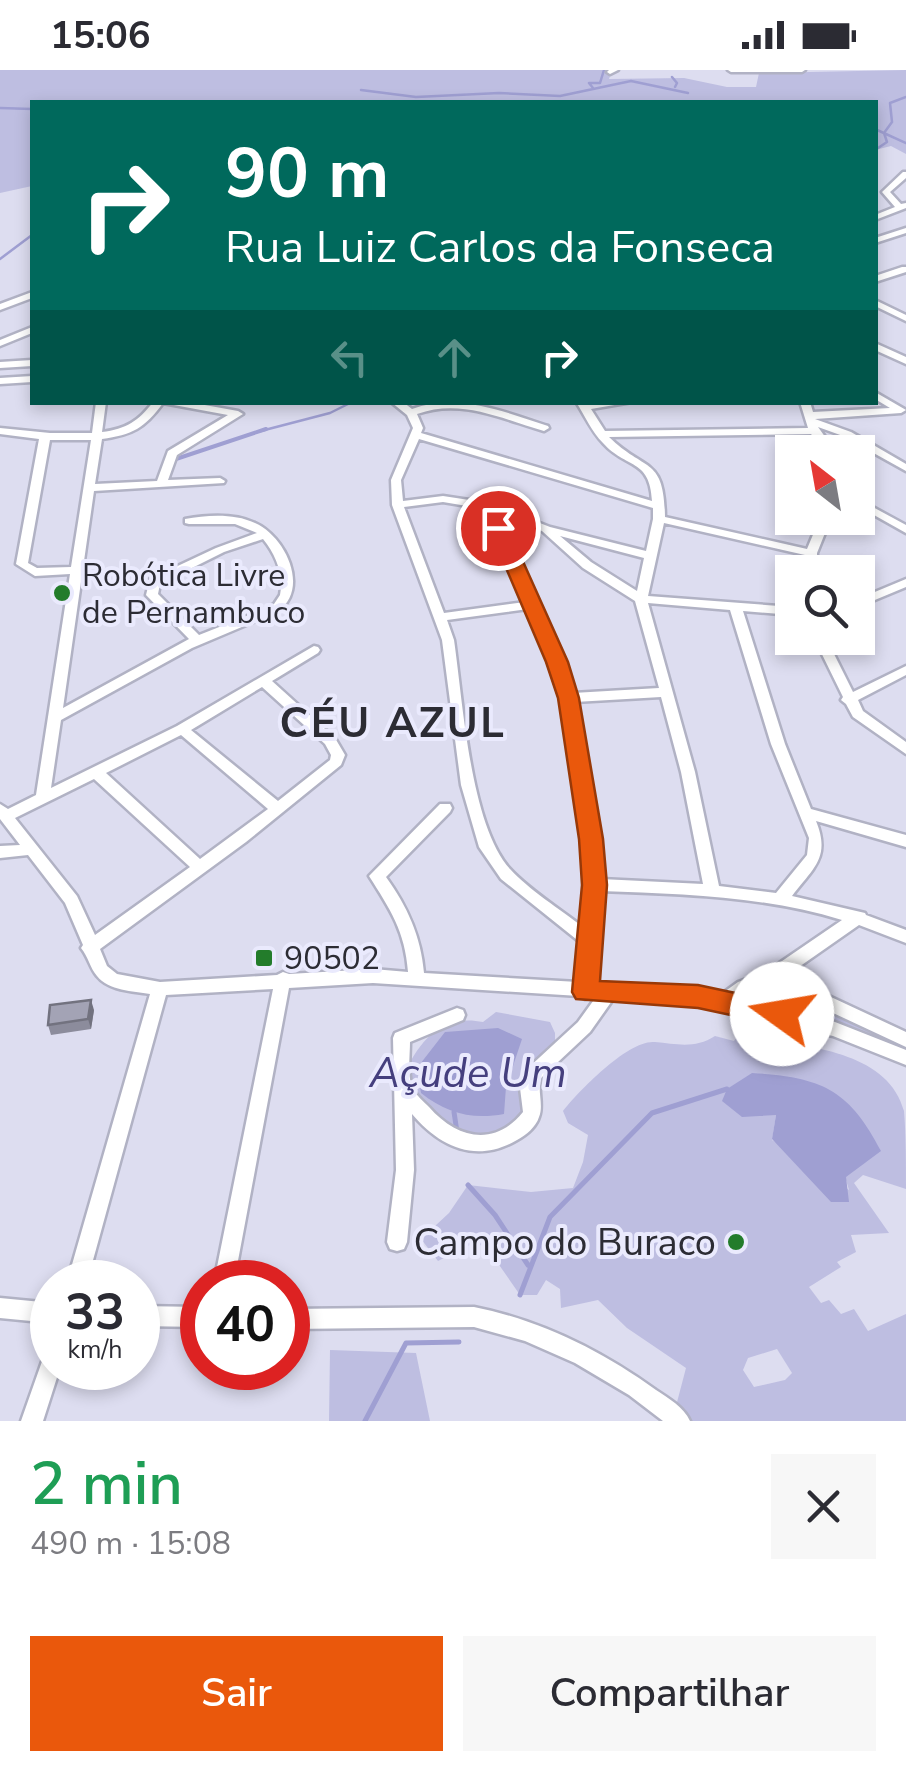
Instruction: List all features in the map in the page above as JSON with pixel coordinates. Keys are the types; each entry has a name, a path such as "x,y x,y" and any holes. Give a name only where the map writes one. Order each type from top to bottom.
{"street":[{"path":"731,70 802,70"},
{"path":"886,192 906,174"},
{"path":"878,191 886,192 902,206 878,217"},
{"path":"878,240 906,230"},
{"path":"878,278 905,269"},
{"path":"0,307 30,295"},
{"path":"878,304 906,318"},
{"path":"0,343 30,331"},
{"path":"878,347 906,361"},
{"path":"0,364 30,363"},
{"path":"0,381 30,379"},
{"path":"878,397 904,412"},
{"path":"43,798 101,405"},
{"path":"0,431 45,436 97,434 138,426 160,405"},
{"path":"162,483 172,453 238,414 182,405"},
{"path":"400,405 411,414 418,435 396,480 398,504 452,661 468,785 486,847 506,875 592,943"},
{"path":"411,414 428,405"},
{"path":"458,405 544,428"},
{"path":"583,405 602,434 652,473 659,513 641,598 688,772 712,890"},
{"path":"806,405 820,435"},
{"path":"602,434 811,422 904,412"},
{"path":"811,422 846,434 906,468"},
{"path":"418,435 659,513 811,552 818,535"},
{"path":"45,436 22,564 36,572 76,570"},
{"path":"89,488 220,481"},
{"path":"398,504 443,499 489,506 546,529 652,556"},
{"path":"489,506 557,662 568,698 591,839 594,885 585,992"},
{"path":"875,512 906,530"},
{"path":"55,718 196,639 270,610 285,599 285,571 266,534 257,526 237,520 189,521"},
{"path":"546,529 587,565 641,598 775,610"},
{"path":"196,639 152,595 150,588 160,577 266,534"},
{"path":"875,596 906,583"},
{"path":"440,617 531,605"},
{"path":"736,608 778,744 816,838 814,856 782,897"},
{"path":"314,650 182,729 98,773 3,812 72,900 89,948 112,980 160,989 283,979 416,977 724,1001 835,1029 906,1058"},
{"path":"828,655 848,700 868,722 906,749"},
{"path":"848,700 906,670"},
{"path":"89,948 278,810 336,762 338,754 330,741 264,680"},
{"path":"568,698 665,692"},
{"path":"182,729 278,810"},
{"path":"98,773 200,868"},
{"path":"416,977 415,948 407,922 378,876 445,808"},
{"path":"808,813 906,841"},
{"path":"0,852 32,849"},
{"path":"594,885 782,897 859,917 906,937"},
{"path":"724,1001 744,987 772,977 859,917"},
{"path":"772,977 906,1040"},
{"path":"228,1260 283,979"},
{"path":"83,1260 160,989"},
{"path":"402,1089 448,1136 491,1142 510,1137 526,1125 532,1114 533,1074 584,1027 610,992"},
{"path":"397,1242 405,1170 401,1038 457,1015"},
{"path":"0,1308 30,1311"},
{"path":"310,1319 474,1317 505,1321 542,1336 637,1390 678,1421"},
{"path":"32,1421 42,1390"}],"shaded area":[{"path":"0,70 612,70 609,79 684,78 727,87 756,87 759,73 906,70 906,154 891,146 878,149 878,100 30,100 30,186 0,193"},
{"path":"768,983 906,1044 906,1048 840,1023 732,997"},
{"path":"496,1012 550,1022 555,1045 522,1116 508,1130 491,1136 474,1135 456,1128 424,1102 406,1070 419,1047 436,1031 457,1021 483,1022"},
{"path":"715,1036 734,1041 738,1036 835,1052 878,1073 894,1089 904,1111 906,1189 863,1175 854,1183 889,1233 851,1235 856,1252 837,1262 841,1267 809,1287 821,1303 829,1300 841,1314 854,1309 868,1331 906,1314 906,1421 689,1421 676,1406 686,1368 627,1328 598,1300 561,1308 560,1289 546,1280 537,1295 520,1295 486,1246 472,1244 438,1261 421,1239 449,1213 468,1185 531,1192 573,1188 588,1135 568,1123 563,1111 570,1102 605,1068 644,1043 686,1045","holes":["776,1115 845,1177 849,1190 772,1140","777,1349 792,1373 785,1380 754,1387 743,1370 748,1358"]},
{"path":"330,1350 416,1353 430,1421 329,1421"}],"water":[{"name":"Açude Um","path":"498,1028 522,1039 506,1087 504,1114 460,1113 421,1093 417,1068 445,1032"},
{"path":"752,1073 815,1083 844,1100 857,1113 881,1151 846,1177 849,1202 831,1202 772,1139 776,1115 742,1117 722,1101 727,1089"}],"building":[{"path":"91,1000 88,1019 48,1025 50,1005"}],"waterway":[{"path":"593,88 589,83 600,83 604,70"},
{"path":"672,77 677,83 675,87"},
{"path":"361,90 416,97 499,93 560,96 631,81 688,93"},
{"path":"884,133 892,122 890,103 906,97"},
{"path":"0,108 30,109"},
{"path":"878,130 884,133"},
{"path":"878,148 887,142 884,133"},
{"path":"884,133 906,143"},
{"path":"0,259 30,236"},
{"path":"257,432 330,413 346,405"},
{"path":"257,432 266,429"},
{"path":"176,459 257,432"},
{"path":"520,1295 550,1217 652,1113 727,1089"},
{"path":"454,1112 457,1132"},
{"path":"468,1185 495,1215 528,1265"},
{"path":"365,1421 406,1343 459,1342"}],"place":[{"name":"Robótica Livre de Pernambuco","path":"62,593"},
{"name":"90502","path":"264,958"},
{"name":"Campo do Buraco","path":"736,1242"}],"district":[{"name":"CÉU AZUL","path":"393,722"}],"route":[{"path":"498,528 557,662 568,698 591,839 594,885 585,992 698,996 782,1014"}]}
